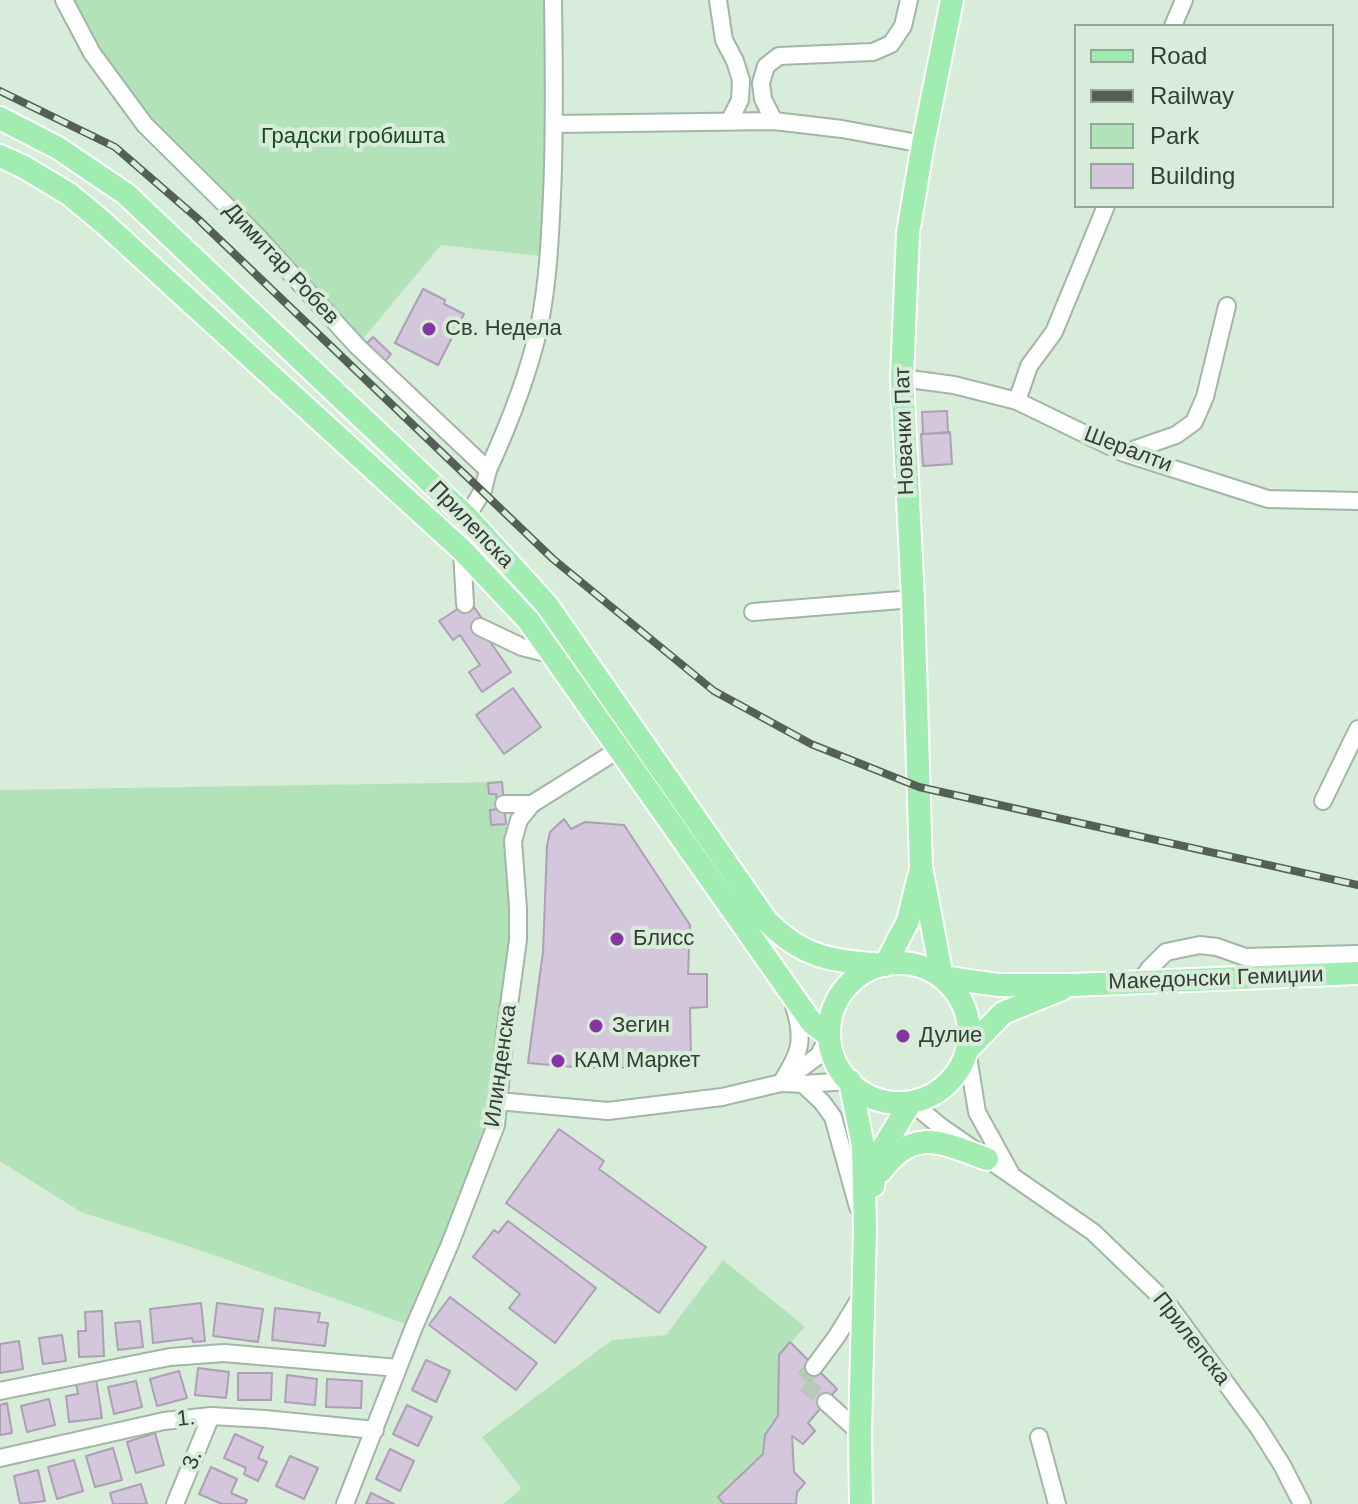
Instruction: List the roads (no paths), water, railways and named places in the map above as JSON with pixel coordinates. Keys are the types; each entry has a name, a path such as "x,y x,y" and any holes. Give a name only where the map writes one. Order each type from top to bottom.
{"main road":[{"name":"Новачки Пат","path":"921,867 913,599 902,378 908,233 952,0"},
{"name":"Прилепска","path":"0,118 58,148 126,194 467,517 547,605 766,920 779,934 811,954 836,961 885,965"},
{"name":"Прилепска","path":"0,156 69,194 105,224 462,550 528,620 790,993 812,1023 829,1036"},
{"path":"885,965 908,921 921,867"},
{"path":"921,867 942,977"},
{"path":"836,961 899,938"},
{"path":"936,942 962,971 984,983"},
{"path":"905,963 925,967 942,977 956,991 966,1009 969,1029 967,1050 960,1069 947,1084 930,1096 911,1102 889,1102 868,1095 839,1069 832,1053 829,1036 831,1016 839,998 851,982 867,971 885,965 905,963"},
{"name":"Македонски Гемиџии","path":"942,977 998,985 1073,985 1140,982 1266,966 1358,973"},
{"path":"967,1050 1003,1013 1073,985"},
{"path":"850,1081 863,1146 865,1230 861,1504"},
{"path":"865,1230 878,1156 911,1102"},
{"path":"873,1182 902,1149 916,1143 933,1141 987,1159"}],"street":[{"name":"Димитар Робев","path":"64,0 92,53 145,125 254,233 357,346 488,470"},
{"path":"467,517 483,490 488,470 505,433 539,327 550,257 555,124 553,0"},
{"path":"718,0 724,40 741,80 740,100 730,120"},
{"path":"774,121 763,99 761,83 766,66 779,56 873,52 891,44 903,26 909,0"},
{"path":"1174,24 1184,0"},
{"path":"555,124 774,121 842,129 923,144"},
{"path":"1017,401 1029,366 1054,332 1105,208"},
{"path":"1124,453 1176,435 1194,422 1205,397 1227,306"},
{"name":"Шералти","path":"902,378 954,385 1017,401 1124,453 1268,499 1358,501"},
{"path":"462,550 465,604"},
{"path":"753,612 913,599"},
{"path":"480,627 522,647 554,655"},
{"path":"1323,801 1358,729"},
{"name":"Илинденска","path":"345,1504 496,1125 518,940 513,841 519,820 532,804 618,750"},
{"path":"504,804 532,804"},
{"path":"1140,982 1166,952 1200,945 1217,947 1266,966 1358,954"},
{"path":"781,1083 800,1049 800,1024 790,993"},
{"path":"781,1083 818,1056 829,1036"},
{"name":"Прилепска","path":"967,1050 977,1112 1010,1173"},
{"path":"498,1101 608,1111 722,1097 781,1083 850,1081"},
{"path":"803,1084 833,1117 865,1230"},
{"name":"Прилепска","path":"911,1102 940,1126 1093,1232 1167,1303 1258,1427 1302,1504"},
{"path":"814,1367 862,1294"},
{"path":"0,1391 170,1357 224,1353 398,1368"},
{"path":"826,1402 860,1433"},
{"name":"1.","path":"0,1458 164,1421 211,1416 375,1430"},
{"name":"3.","path":"175,1504 211,1416"},
{"path":"1039,1437 1057,1504"}],"tunnel":[{"path":"814,1367 801,1381 826,1402"}],"railway":[{"path":"0,91 115,147 197,218 553,559 714,691 811,744 919,787 1358,885"}],"place":[{"name":"Св. Недела","path":"429,329"},
{"name":"Блисс","path":"617,939"},
{"name":"Зегин","path":"596,1026"},
{"name":"Дулие","path":"903,1036"},
{"name":"КАМ Маркет","path":"558,1061"}],"park label":[{"name":"Градски гробишта","path":"353,137"}]}
